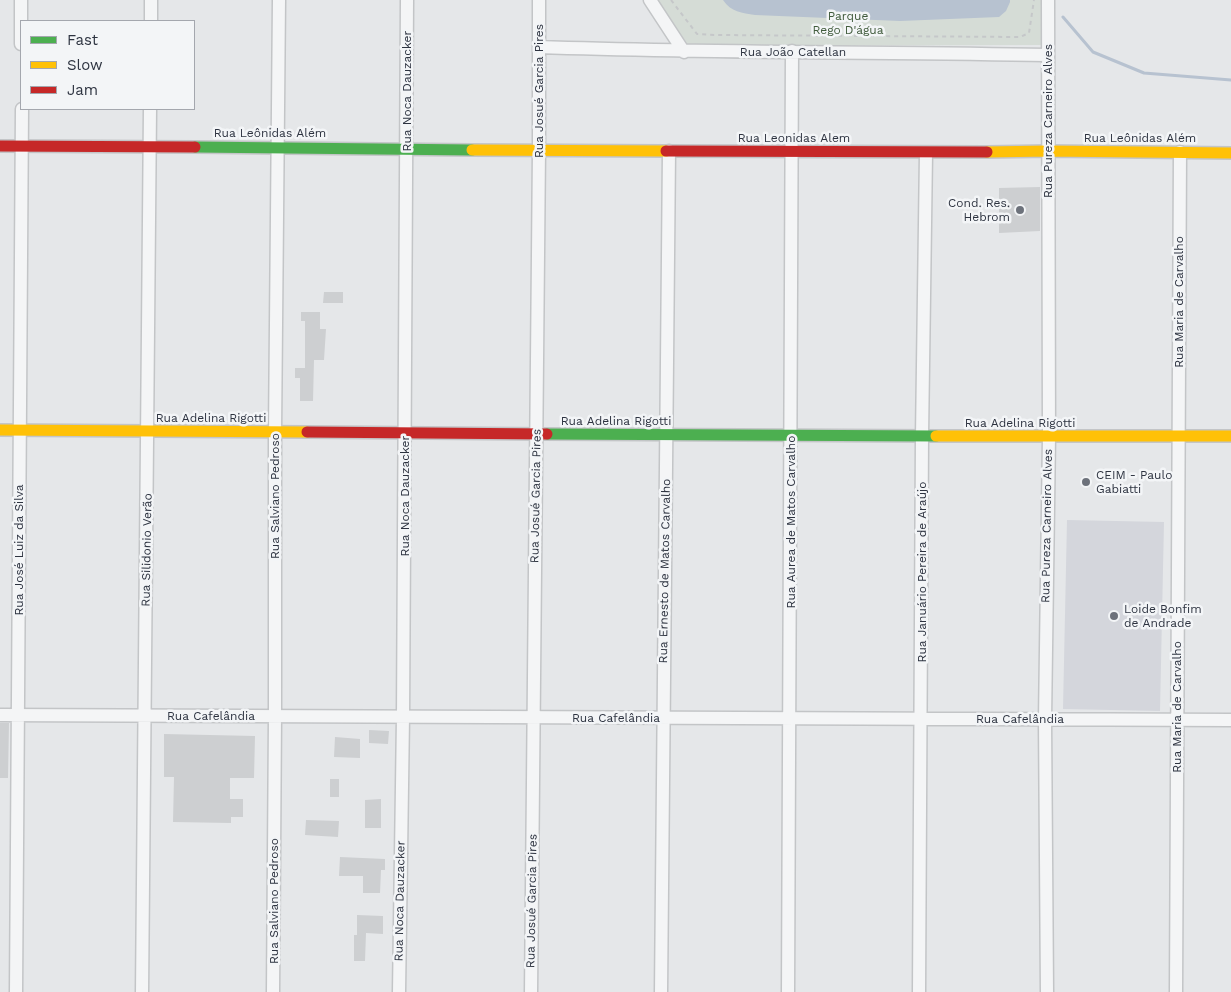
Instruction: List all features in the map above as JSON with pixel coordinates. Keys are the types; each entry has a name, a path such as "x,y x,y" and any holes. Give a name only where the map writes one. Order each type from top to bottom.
{"street":[{"path":"21,0 21,20"},
{"path":"151,0 151,20"},
{"name":"Rua Salviano Pedroso","path":"273,992 279,0"},
{"name":"Rua Noca Dauzacker","path":"399,992 403,717 407,0"},
{"name":"Rua Josué Garcia Pires","path":"531,992 540,149 539,0"},
{"path":"650,0 684,52"},
{"name":"Rua Pureza Carneiro Alves","path":"1047,992 1044,720 1049,436 1048,0"},
{"name":"Rua João Catellan","path":"540,47 684,52 792,51 1048,55"},
{"name":"Rua Aurea de Matos Carvalho","path":"788,992 792,51"},
{"name":"Rua José Luiz da Silva","path":"16,992 22,110"},
{"name":"Rua Silidonio Verão","path":"142,992 150,110"},
{"name":"Rua Leônidas Além","path":"0,146 540,149"},
{"name":"Rua Leonidas Alem","path":"540,149 926,153 1048,151"},
{"name":"Rua Ernesto de Matos Carvalho","path":"661,992 669,150"},
{"name":"Rua Leônidas Além","path":"1048,151 1231,153"},
{"name":"Rua Maria de Carvalho","path":"1176,992 1180,152"},
{"name":"Rua Januário Pereira de Araújo","path":"919,992 922,719 922,436 926,153"},
{"name":"Rua Adelina Rigotti","path":"0,430 791,436 1231,436"},
{"name":"Rua Cafelândia","path":"0,716 1231,720"}],"path":[{"path":"671,0 697,34 1020,37 1029,33 1034,0"}],"shaded area":[{"name":"Loide Bonfim de Andrade","path":"1067,520 1164,522 1160,711 1063,709"}],"green space":[{"name":"Parque Rego D'água","path":"656,0 1041,0 1041,45 689,46"}],"water":[{"path":"723,0 1010,0 1010,2 1006,11 999,17 900,21 755,15 741,13 730,7"}],"building":[{"name":"Cond. Res. Hebrom","path":"1040,187 1040,231 999,233 999,188"},
{"path":"324,292 343,292 343,303 323,303"},
{"path":"301,312 320,312 320,329 326,329 324,360 314,360 313,401 300,401 300,378 295,378 295,368 305,368 305,321 301,321"},
{"path":"0,723 9,723 8,778 0,778"},
{"path":"369,730 389,731 388,744 369,743"},
{"path":"164,734 255,736 254,778 230,778 230,799 243,799 243,817 231,817 231,823 173,822 174,777 164,777"},
{"path":"335,737 360,739 360,758 334,757"},
{"path":"330,779 339,779 339,797 330,797"},
{"path":"381,799 381,828 365,828 365,800"},
{"path":"306,820 339,821 338,837 305,835"},
{"path":"340,857 385,859 385,870 381,870 380,893 363,893 363,876 339,876"},
{"path":"357,915 383,916 383,934 366,933 365,961 354,961 354,935 357,935"}],"waterway":[{"path":"1063,17 1093,52 1144,73 1231,80"}],"traffic: fast":[{"path":"195,147 472,150"},
{"path":"547,434 936,436"}],"traffic: slow":[{"path":"472,150 666,151"},
{"path":"987,152 1231,153"},
{"path":"0,430 307,432"},
{"path":"936,436 1231,436"}],"traffic: jam":[{"path":"0,146 195,147"},
{"path":"666,151 987,152"},
{"path":"307,432 547,434"}],"place":[{"name":"Cond. Res. Hebrom","path":"1020,210"},
{"name":"CEIM - Paulo Gabiatti","path":"1086,482"},
{"name":"Loide Bonfim de Andrade","path":"1114,616"}]}
